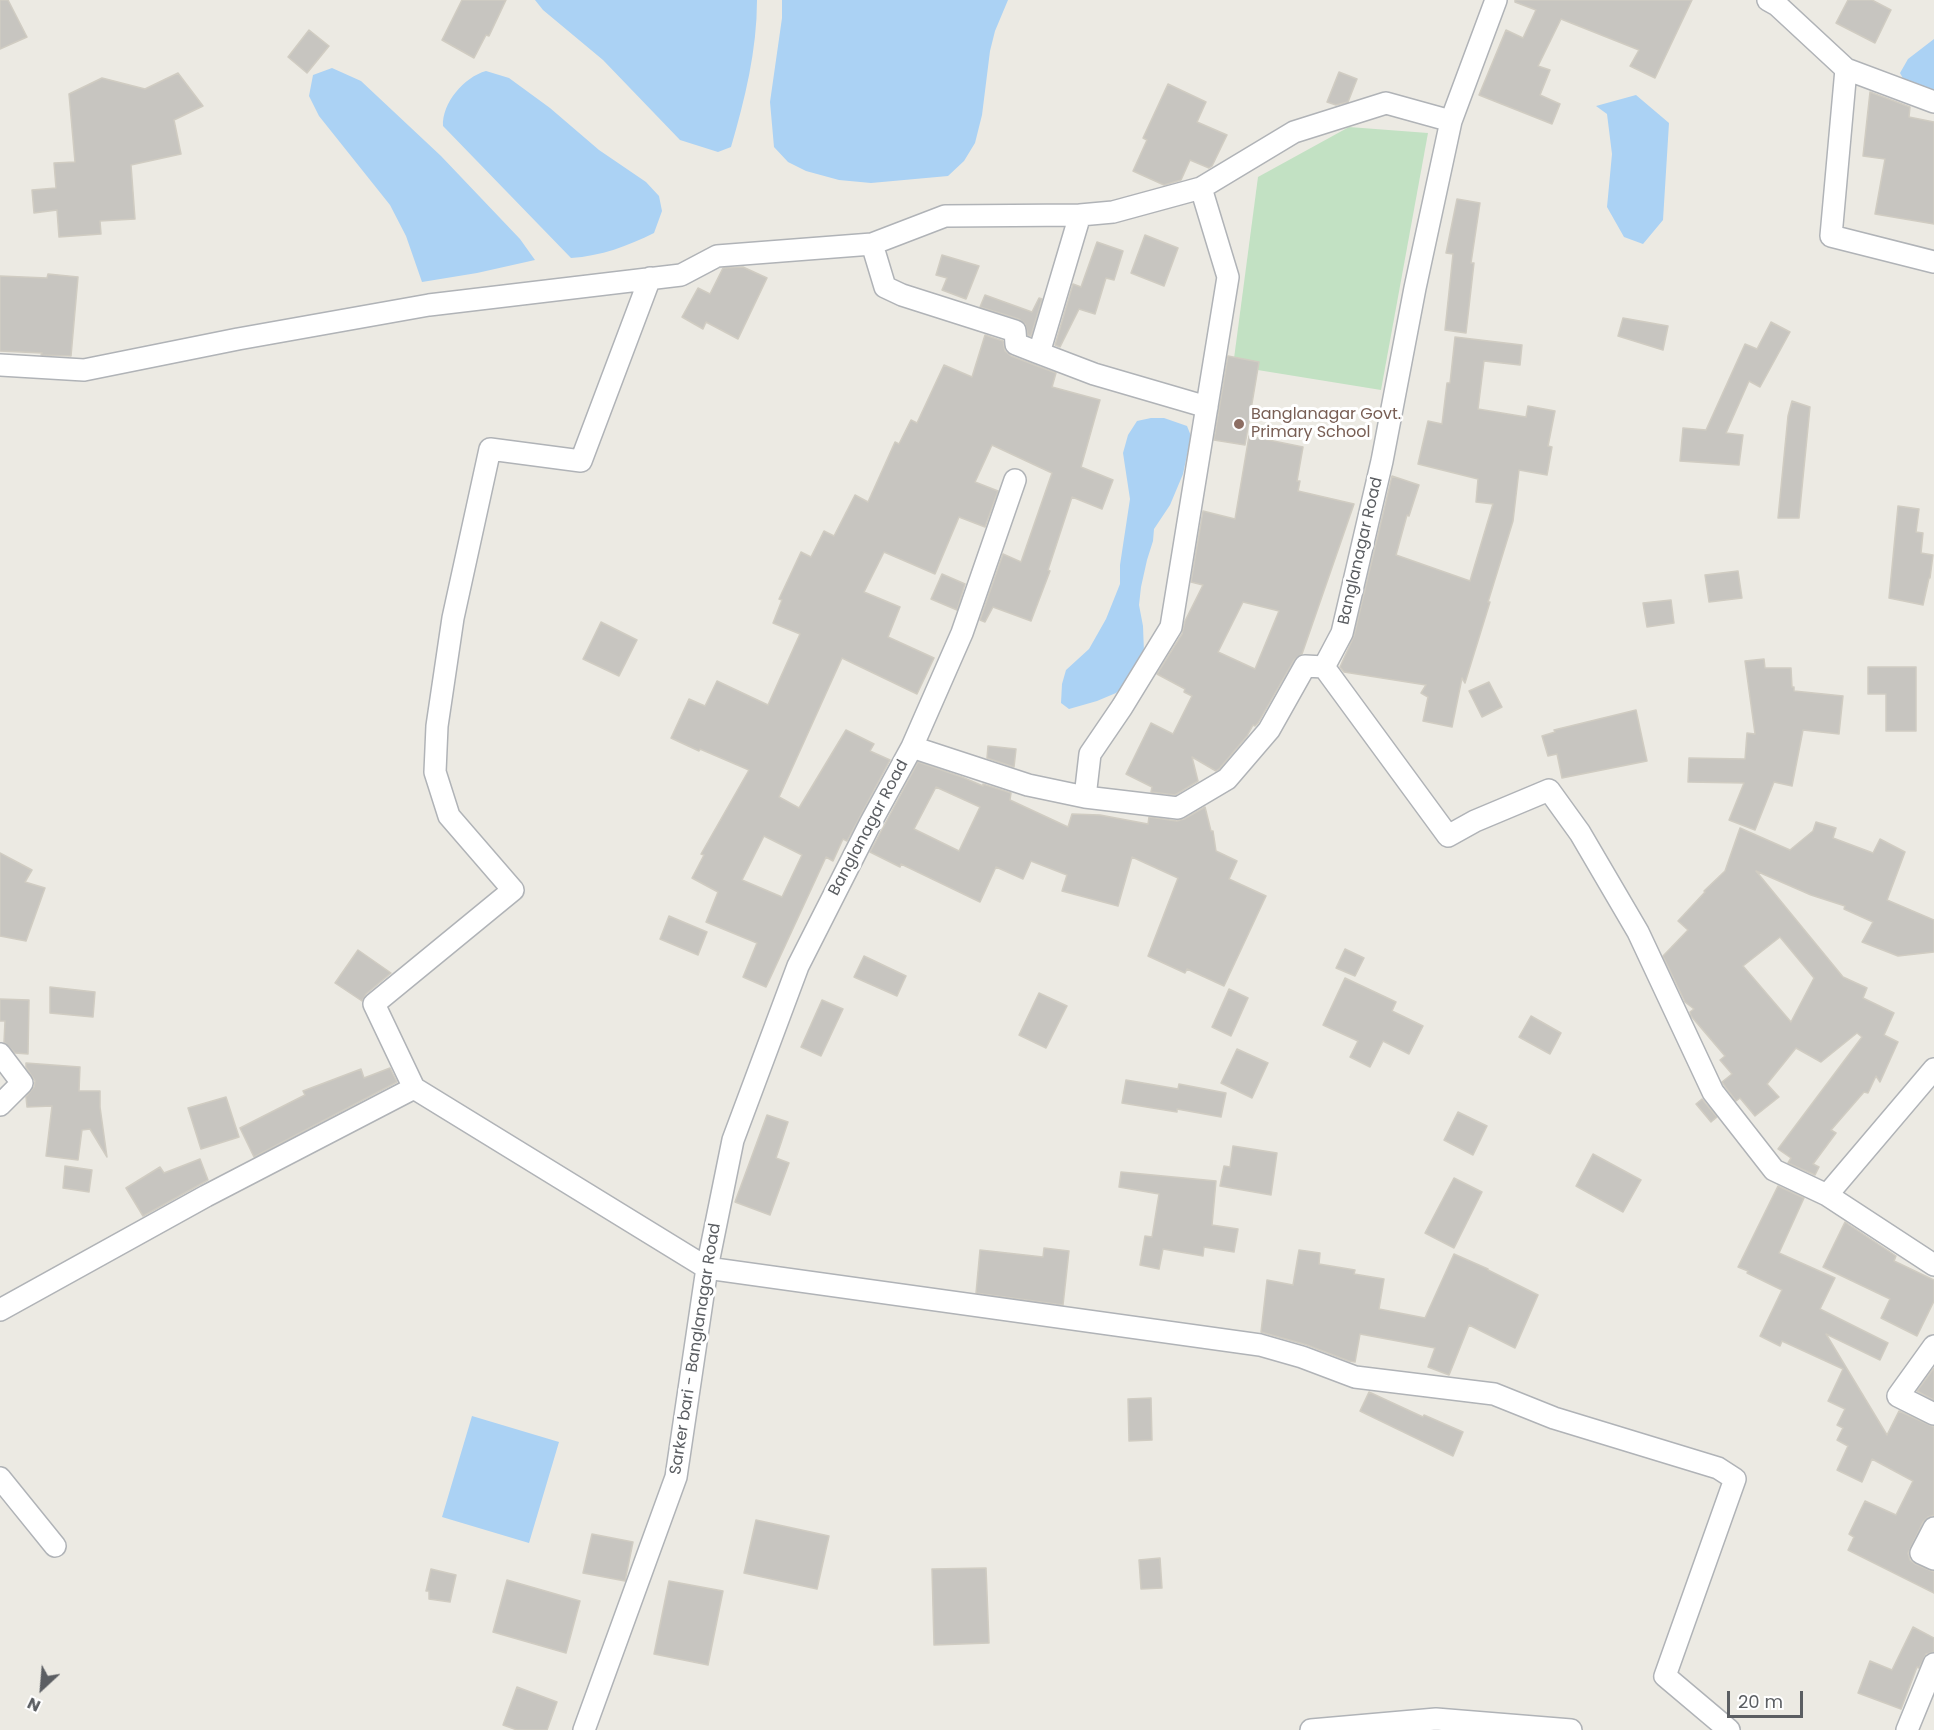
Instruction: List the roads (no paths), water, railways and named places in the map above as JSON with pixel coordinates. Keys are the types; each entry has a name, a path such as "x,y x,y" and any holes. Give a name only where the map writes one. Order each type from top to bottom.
{"street":[{"name":"Banglanagar Road","path":"798,966 912,747 1028,785 1085,796 1178,808 1227,779 1269,730 1305,666 1324,667 1342,633 1382,461 1415,288 1451,121 1496,0"},
{"path":"1768,0 1777,5 1846,69 1934,102"},
{"path":"1846,69 1831,236 1934,262"},
{"path":"0,365 84,370 238,339 429,305 681,274 717,256 872,244 945,216 1080,215 1113,212 1201,188 1294,132 1386,104 1451,121"},
{"path":"1085,796 1090,754 1171,627 1228,276 1201,188"},
{"path":"1039,353 1080,215"},
{"path":"872,244 885,287 902,295 1015,331 1016,344 1094,374 1207,408"},
{"path":"650,278 581,461 490,449 453,618 437,726 435,772 449,816 513,890 374,1005 414,1088 707,1268 1260,1345 1302,1357 1355,1377 1494,1394 1554,1418 1718,1468 1735,1479 1665,1676 1729,1730"},
{"path":"912,747 962,633 1015,480"},
{"path":"1324,667 1448,836 1475,821 1549,790 1580,833 1638,932 1713,1092 1774,1170 1827,1196 1934,1265"},
{"name":"Sarker bari - Banglanagar Road","path":"584,1730 676,1477 707,1268 733,1140 798,966"},
{"path":"0,1054 22,1083 0,1105"},
{"path":"1827,1196 1934,1069"},
{"path":"0,1310 206,1196 414,1088"},
{"path":"1934,1346 1898,1395 1934,1414"},
{"path":"0,1478 55,1546"},
{"path":"1934,1528 1921,1553 1934,1559"},
{"path":"1907,1730 1934,1664"},
{"path":"1311,1730 1436,1719 1571,1730"}],"water":[{"path":"535,0 757,0 755,37 749,74 731,147 718,152 680,140 603,60 543,10"},
{"path":"782,0 1008,0 995,31 990,51 982,115 975,143 964,161 948,176 871,183 839,180 806,171 788,162 774,147 770,102 782,18"},
{"path":"1934,39 1934,96 1905,82 1900,73 1908,59"},
{"path":"332,68 361,81 441,156 520,239 535,260 422,282 406,236 390,205 319,116 309,96 313,75"},
{"path":"486,71 509,78 550,108 599,150 646,182 659,196 662,211 654,233 614,250 571,258 443,126 446,109 456,92 470,79"},
{"path":"1636,95 1669,123 1663,220 1643,244 1624,237 1607,207 1612,154 1607,114 1596,106"},
{"path":"1164,418 1187,426 1191,436 1183,474 1170,505 1154,529 1141,587 1139,605 1143,626 1144,653 1131,678 1116,693 1069,709 1061,703 1062,684 1066,670 1089,649 1106,619 1120,584 1120,565 1130,499 1123,453 1128,435 1137,421"},
{"path":"472,1416 559,1442 529,1543 442,1517"}],"place":[{"name":"Banglanagar Govt. Primary School","path":"1239,424"}]}
